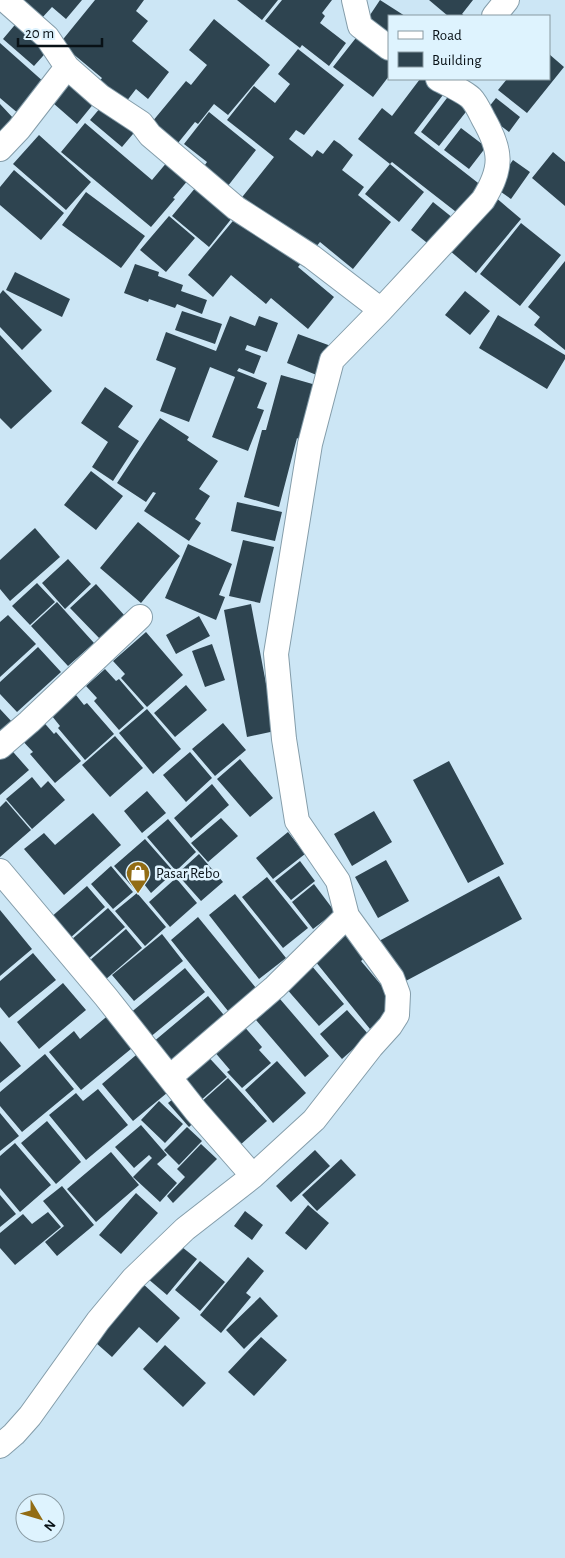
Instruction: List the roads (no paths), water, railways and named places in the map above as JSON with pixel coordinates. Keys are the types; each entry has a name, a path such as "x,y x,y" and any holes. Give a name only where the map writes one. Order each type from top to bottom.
{"street":[{"path":"5,0 47,37 67,67 100,96 141,123 150,135 236,208 312,257 381,310"},
{"path":"354,0 360,26 388,47"},
{"path":"495,15 507,0"},
{"path":"0,149 19,130 67,67"},
{"path":"0,1446 30,1416 98,1322 133,1279 185,1229 254,1176 314,1120 397,1015 398,994 392,978 347,916 338,881 297,821 284,738 276,654 310,444 332,360 483,200 492,186 496,174 499,158 490,130 472,89 441,80"},
{"path":"0,747 29,722 140,616"},
{"path":"0,871 106,997 196,1111 254,1176"},
{"path":"170,1077 275,987 347,916"}],"place":[{"name":"Pasar Rebo","path":"138,894"}]}
